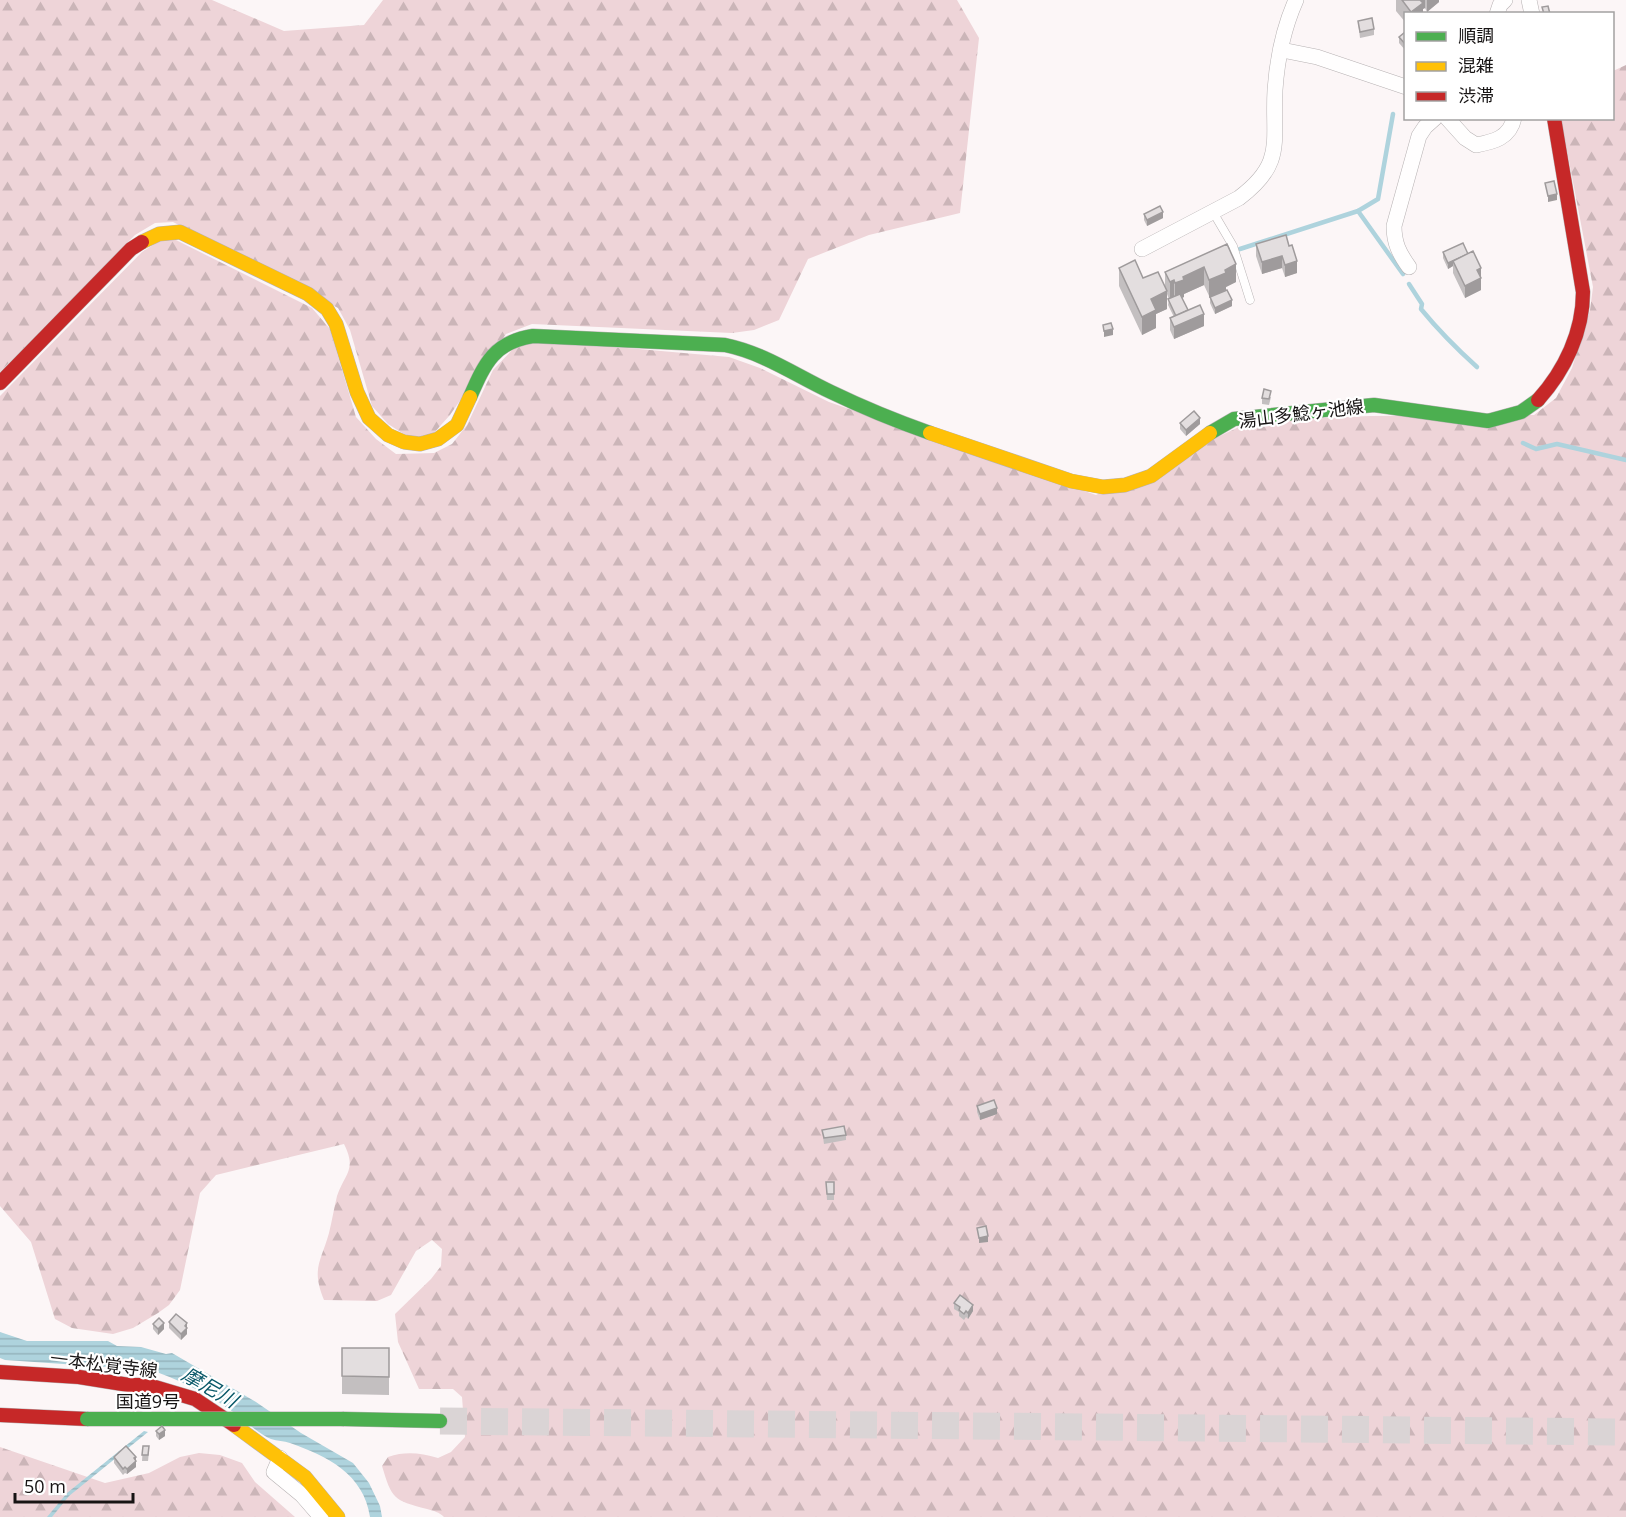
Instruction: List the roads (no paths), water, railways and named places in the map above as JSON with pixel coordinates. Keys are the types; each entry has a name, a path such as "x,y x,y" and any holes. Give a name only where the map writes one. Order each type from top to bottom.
{"main road":[{"name":"湯山多鯰ヶ池線","path":"0,383 131,249 148,237 161,232 180,232 308,294 327,309 336,324 357,392 369,418 388,435 404,442 420,444 438,439 457,425 479,376 488,362 501,347 515,339 532,336 724,345 744,349 803,375 830,392 913,427 1071,481 1103,487 1125,485 1151,476 1201,438 1234,419 1374,405 1488,421 1505,418 1530,408 1546,389 1577,334 1582,315 1583,292 1554,120"},
{"name":"一本松覚寺線","path":"0,1372 79,1377 129,1385 148,1385 195,1399 305,1477 338,1517"},
{"name":"国道9号","path":"0,1415 87,1419 440,1421"}],"street":[{"path":"1142,249 1239,198 1266,174 1276,144 1275,89 1285,33 1296,0"},
{"path":"1282,50 1317,57 1404,86"},
{"path":"1409,267 1398,250 1394,237 1394,226 1419,136 1433,120"},
{"path":"1449,120 1465,138 1476,145 1500,140 1514,120"},
{"path":"280,1458 274,1472 302,1495 321,1517"}],"lane":[{"path":"1213,212 1233,246 1250,300"}],"water":[{"name":"摩尼川","path":"0,1332 27,1341 108,1341 117,1346 141,1347 166,1354 172,1353 353,1463 369,1483 380,1506 382,1517 370,1517 360,1489 342,1469 304,1448 266,1437 231,1410 190,1386 151,1370 5,1360 0,1358"},
{"path":"144,1431 148,1432 69,1496 52,1517 47,1517 67,1493"}],"waterway":[{"path":"1240,249 1358,211 1378,199 1393,114"},
{"path":"1358,211 1403,274"},
{"path":"1409,284 1422,304 1421,309 1448,340 1477,367"},
{"path":"1523,443 1536,449 1557,444 1626,460"}],"tunnel":[{"path":"440,1421 1626,1432"}]}
